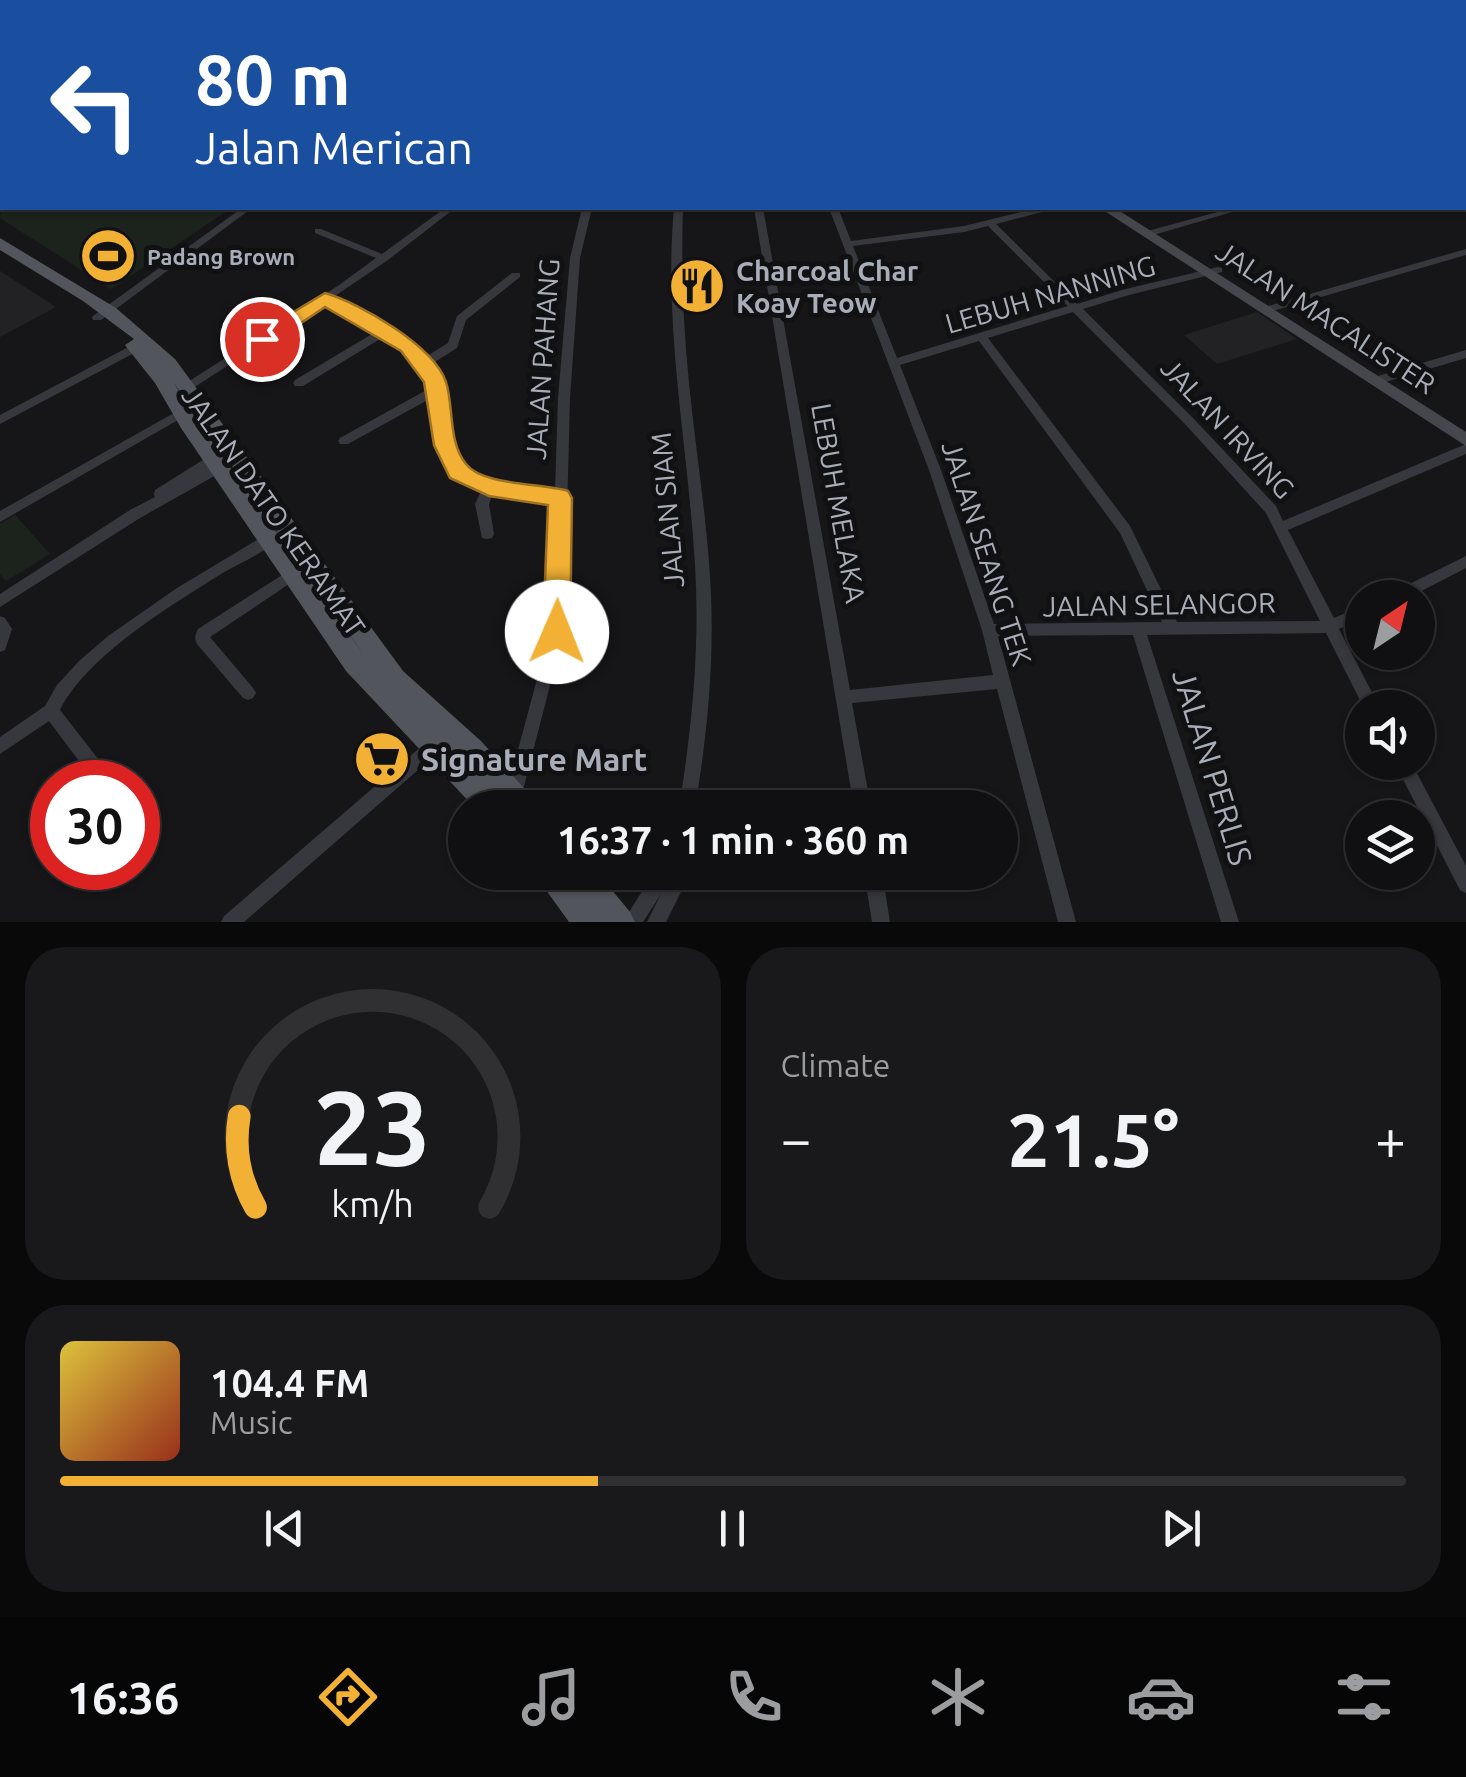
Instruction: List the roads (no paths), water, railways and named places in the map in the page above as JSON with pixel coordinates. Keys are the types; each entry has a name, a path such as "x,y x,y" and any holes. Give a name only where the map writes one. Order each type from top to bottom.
{"main road":[{"name":"JALAN MACALISTER","path":"1111,210 1152,232"},
{"name":"JALAN MACALISTER","path":"1123,210 1212,271 1466,430"},
{"name":"JALAN DATO KERAMAT","path":"0,243 102,314 136,347 181,413 224,461 436,732"},
{"name":"JALAN DATO KERAMAT","path":"0,258 140,333 186,387 224,461"},
{"name":"JALAN MACALISTER","path":"1380,378 1466,440"},
{"name":"JALAN DATO KERAMAT","path":"274,528 294,574 355,663 436,732 494,790"},
{"path":"561,890 587,922"},
{"path":"593,890 620,922"}],"street":[{"path":"102,314 244,210"},
{"path":"186,387 325,299 447,210"},
{"name":"JALAN PAHANG","path":"513,790 557,632 560,498 575,258 587,210"},
{"name":"JALAN SIAM","path":"678,210 675,322 702,566 704,634 691,790"},
{"name":"LEBUH MELAKA","path":"758,210 860,790"},
{"name":"JALAN SEANG TEK","path":"834,210 895,363 989,630 1067,922"},
{"path":"848,244 990,223 1040,210"},
{"path":"1152,232 1234,210"},
{"name":"JALAN IRVING","path":"990,223 1252,488 1280,528 1362,690"},
{"path":"318,231 384,258"},
{"path":"1270,308 1466,252"},
{"name":"LEBUH NANNING","path":"895,363 1212,271"},
{"path":"424,363 453,345 461,318 512,278"},
{"path":"325,299 386,330 424,363 437,388 450,460 458,472 489,487 560,498"},
{"path":"299,384 386,330"},
{"path":"982,336 1125,530 1172,629"},
{"path":"0,420 136,347"},
{"path":"1380,378 1466,354"},
{"path":"344,440 437,388"},
{"path":"0,517 181,413"},
{"path":"1280,528 1466,448"},
{"path":"0,601 224,461"},
{"path":"488,534 482,504 489,487"},
{"path":"0,746 51,712 54,702 79,672 142,619 274,528"},
{"path":"1430,580 1466,562"},
{"path":"248,693 202,639 202,634 294,574"},
{"path":"1329,627 1345,620"},
{"path":"0,622 5,629 0,644"},
{"name":"JALAN SELANGOR","path":"989,630 1329,627"},
{"name":"JALAN PERLIS","path":"1138,629 1184,786 1230,922"},
{"path":"846,697 1003,680"},
{"path":"51,712 88,760"},
{"path":"230,922 436,732"},
{"path":"1411,780 1466,884"},
{"path":"632,922 652,890"},
{"path":"656,922 673,890"},
{"path":"876,890 880,922"}],"place":[{"name":"Padang Brown","path":"108,256"},
{"name":"Charcoal Char Koay Teow","path":"697,286"},
{"name":"Signature Mart","path":"382,759"}]}
